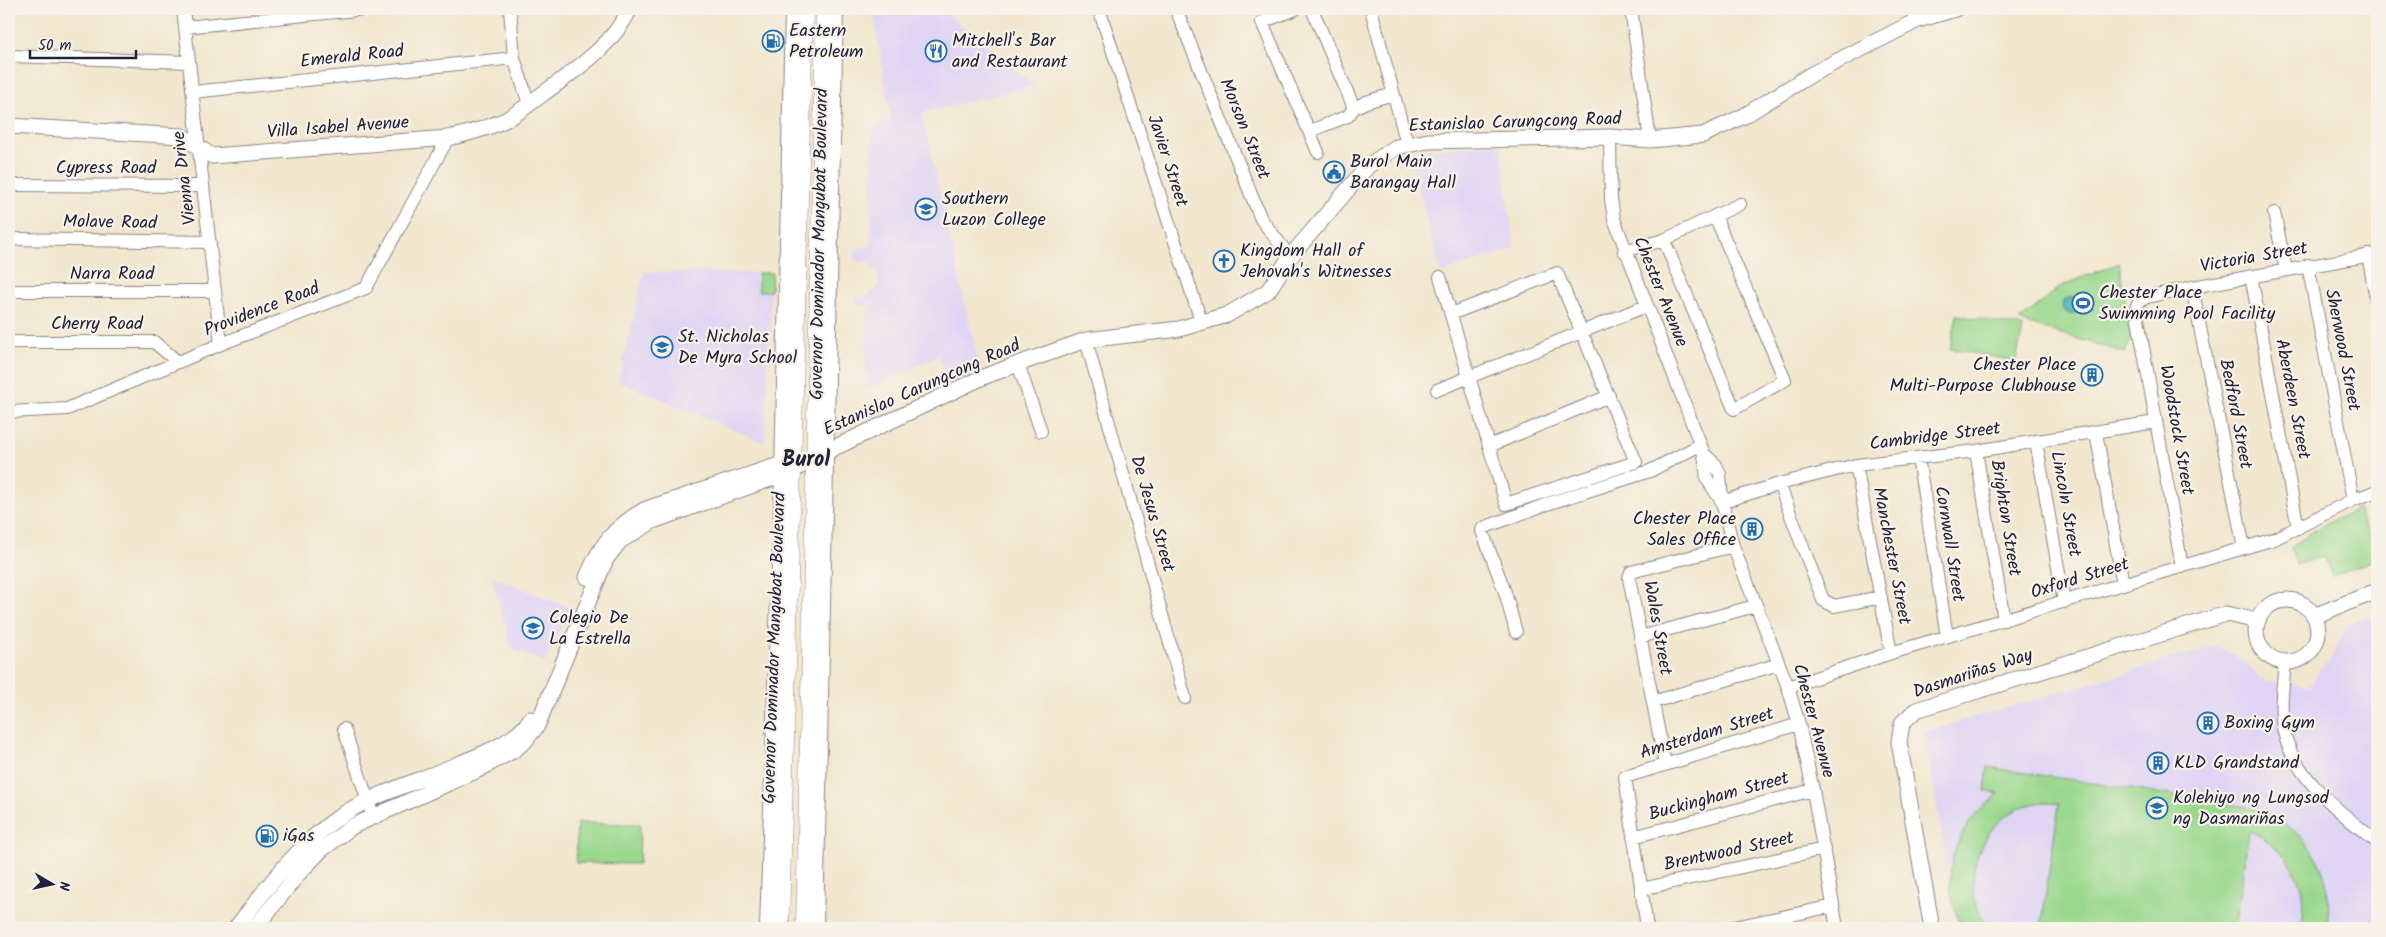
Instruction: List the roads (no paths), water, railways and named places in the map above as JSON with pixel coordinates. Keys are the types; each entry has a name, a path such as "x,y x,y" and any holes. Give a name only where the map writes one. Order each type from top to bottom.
{"main road":[{"name":"Governor Dominador Mangubat Boulevard","path":"780,928 784,764 786,468 804,9"},
{"name":"Governor Dominador Mangubat Boulevard","path":"805,928 809,764 821,454 826,9"},
{"path":"784,764 809,764"}],"street":[{"name":"Vienna Drive","path":"183,9 221,344"},
{"path":"185,27 366,9"},
{"path":"510,9 514,58 529,104"},
{"name":"Villa Isabel Avenue","path":"9,126 182,136 212,156 448,138 484,129 505,120 529,104 603,48 618,30 630,9"},
{"name":"Governor Dominador Mangubat Boulevard","path":"766,928 786,468 791,9"},
{"name":"Governor Dominador Mangubat Boulevard","path":"817,928 821,454 837,9"},
{"name":"Javier Street","path":"1099,9 1202,324"},
{"name":"Morson Street","path":"1176,9 1261,219 1290,257"},
{"path":"1296,9 1262,22 1318,152"},
{"path":"1312,9 1354,108"},
{"path":"1371,9 1407,144"},
{"path":"1631,9 1650,140"},
{"name":"Estanislao Carungcong Road","path":"255,928 298,874 321,850 354,826 478,770 525,741 537,726 606,559 620,542 653,521 821,454 983,377 1018,364 1086,340 1202,324 1227,315 1268,291 1290,257 1368,166 1387,151 1407,144 1610,137 1650,140 1704,135 1744,116 1812,74 1918,20 1955,9"},
{"path":"9,56 189,62"},
{"name":"Emerald Road","path":"192,92 514,58"},
{"path":"1310,131 1348,116 1354,108 1366,102 1393,94"},
{"name":"Chester Avenue","path":"1610,137 1611,199 1614,219 1624,251 1702,450 1716,465 1720,474 1722,502 1732,546 1754,606 1788,686 1799,724 1824,849 1837,928"},
{"name":"Providence Road","path":"9,412 67,409 221,344 366,288 448,138"},
{"name":"Cypress Road","path":"9,185 203,186"},
{"path":"1624,251 1664,240 1740,204"},
{"path":"2274,213 2286,270"},
{"path":"1664,240 1734,409 1785,380 1715,216"},
{"name":"Molave Road","path":"9,239 210,242"},
{"path":"2373,254 2377,303"},
{"name":"Victoria Street","path":"2139,301 2147,297 2192,287 2373,254"},
{"name":"Sherwood Street","path":"2308,266 2353,500"},
{"path":"1440,277 1506,504 1636,462 1557,272 1451,314"},
{"name":"Aberdeen Street","path":"2251,276 2298,528"},
{"name":"Bedford Street","path":"2192,287 2244,548"},
{"name":"Narra Road","path":"9,291 215,291"},
{"name":"Woodstock Street","path":"2139,301 2136,308 2182,567"},
{"path":"1437,390 1646,306"},
{"name":"De Jesus Street","path":"1086,340 1185,698"},
{"name":"Cherry Road","path":"9,342 154,342 178,362"},
{"path":"1018,364 1041,431"},
{"path":"1489,446 1609,396"},
{"name":"Cambridge Street","path":"1722,502 1779,484 1856,465 1976,451 2156,422"},
{"path":"2096,432 2123,584"},
{"name":"Lincoln Street","path":"2036,441 2064,602"},
{"path":"1516,632 1505,592 1482,531 1483,528 1547,504 1650,471 1702,450"},
{"name":"Brighton Street","path":"1976,451 2004,620"},
{"name":"Cornwall Street","path":"1918,458 1946,636"},
{"name":"Manchester Street","path":"1856,465 1891,653"},
{"name":"Estanislao Carungcong Road","path":"236,928 271,883 311,838 346,812 368,801 474,758 518,733 528,722 597,553 618,527 646,510 786,468"},
{"path":"1779,484 1823,600 1834,606 1881,597"},
{"name":"Oxford Street","path":"1788,686 1946,636 2274,539 2353,500 2377,491"},
{"name":"Wales Street","path":"1665,765 1629,578 1631,572 1635,569 1732,546"},
{"path":"2314,616 2377,592"},
{"path":"2285,601 2302,604 2314,616 2318,632 2313,648 2301,659 2285,662 2276,660 2262,648 2257,631 2258,621 2268,607 2285,601"},
{"path":"1640,637 1754,606"},
{"name":"Dasmariñas Way","path":"1932,928 1899,742 1902,723 1916,710 2226,614 2258,621"},
{"path":"2285,662 2282,707 2284,732 2293,754 2308,780 2336,810 2377,842"},
{"path":"1653,702 1779,664"},
{"name":"Amsterdam Street","path":"1633,837 1625,777 1799,724"},
{"path":"344,729 374,817"},
{"name":"Buckingham Street","path":"1633,837 1813,790"},
{"path":"1633,837 1647,928"},
{"name":"Brentwood Street","path":"1641,889 1824,849"},
{"path":"1730,928 1833,906"}],"water":[{"path":"2090,295 2093,310 2069,314 2062,309 2063,301 2067,298"}],"place":[{"name":"Eastern Petroleum","path":"773,41"},
{"name":"Mitchell's Bar and Restaurant","path":"936,51"},
{"name":"Burol Main Barangay Hall","path":"1334,172"},
{"name":"Southern Luzon College","path":"926,209"},
{"name":"Kingdom Hall of Jehovah's Witnesses","path":"1224,261"},
{"name":"Chester Place Swimming Pool Facility","path":"2083,303"},
{"name":"St. Nicholas De Myra School","path":"662,347"},
{"name":"Chester Place Multi-Purpose Clubhouse","path":"2092,375"},
{"name":"Chester Place Sales Office","path":"1752,529"},
{"name":"Colegio De La Estrella","path":"533,628"},
{"name":"Boxing Gym","path":"2208,723"},
{"name":"KLD Grandstand","path":"2158,763"},
{"name":"Kolehiyo ng Lungsod ng Dasmariñas","path":"2157,808"},
{"name":"iGas","path":"267,836"}],"district":[{"name":"Burol","path":"806,460"}]}
